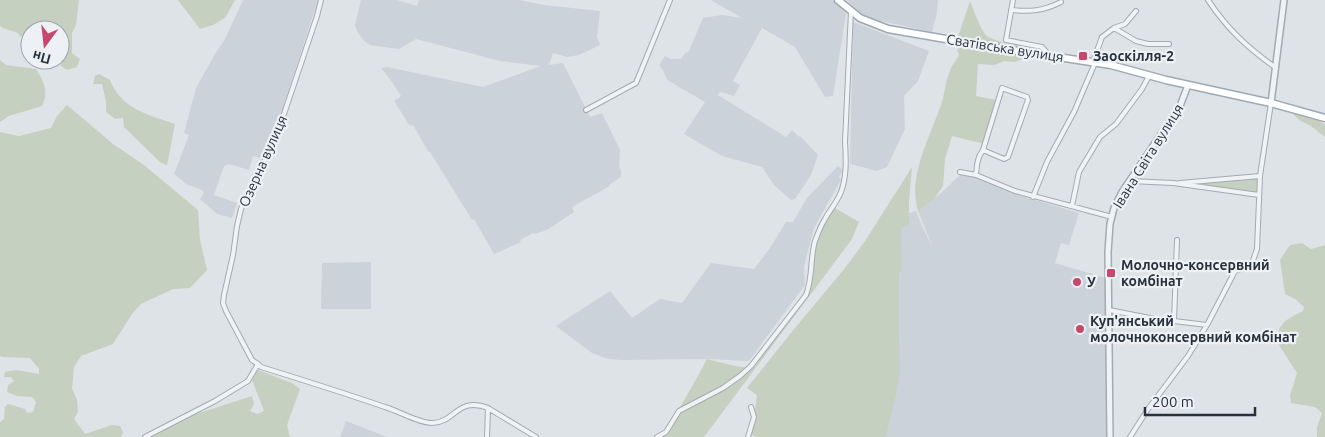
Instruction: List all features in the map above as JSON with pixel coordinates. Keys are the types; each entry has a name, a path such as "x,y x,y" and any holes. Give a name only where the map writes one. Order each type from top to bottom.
{"main road":[{"name":"Сватівська вулиця","path":"838,0 860,18 888,29 1111,65 1149,76 1272,103 1325,118"}],"street":[{"name":"Озерна вулиця","path":"258,364 252,360 226,311 223,303 224,295 241,209 266,160 284,114 321,0"},
{"path":"586,110 636,83 670,0"},
{"path":"1012,0 1006,40 1042,47 1049,55"},
{"path":"1210,0 1214,10 1230,30 1253,52 1276,68"},
{"path":"1130,437 1148,409 1188,356 1207,325 1235,271 1251,266 1255,258 1257,250 1260,176 1272,103 1284,0"},
{"path":"1011,10 1028,12 1050,8 1061,2"},
{"path":"657,437 666,432 679,411 723,388 751,366 806,295 809,287 815,241 823,221 840,194 845,176 851,11"},
{"path":"1033,196 1047,162 1074,112 1102,37 1114,28 1124,24 1136,11"},
{"path":"1114,28 1136,41 1148,44 1170,44"},
{"path":"1072,206 1079,172 1100,137 1116,124 1142,89 1149,76"},
{"name":"Івана Світа вулиця","path":"1110,437 1108,252 1112,217 1114,208 1130,181 1180,106 1188,85"},
{"path":"976,175 979,156 983,150 1002,88 1027,97 1028,100 1008,157 1004,159 983,150"},
{"path":"960,172 976,175 1015,191 1112,217"},
{"path":"1173,183 1260,176"},
{"path":"1130,181 1173,183 1258,195"},
{"path":"1174,321 1177,240"},
{"path":"1109,310 1165,321 1207,325"},
{"path":"145,437 215,401 248,381 258,364 387,407 420,421 432,423 444,419 464,406 472,404 481,405 536,437"},
{"path":"748,437 754,417 751,407"},
{"path":"488,408 488,437"}],"shaded area":[{"path":"243,0 318,0 282,111 264,159 253,156 249,170 229,164 224,166 214,195 237,203 232,218 217,214 200,199 204,193 202,190 186,184 174,174 189,135 184,133 196,88 225,39"},
{"path":"361,0 397,0 417,6 419,0 519,0 544,5 600,11 597,37 600,45 579,55 567,57 553,53 549,65 563,63 590,117 602,113 620,150 619,167 621,177 610,186 572,207 574,212 547,230 533,233 520,240 521,242 494,254 474,219 472,220 413,125 410,126 394,101 401,96 381,68 387,67 483,87 541,66 500,61 416,39 399,49 370,45 364,41 355,25"},
{"path":"711,0 834,0 846,13 833,96 825,97 795,47 762,28 733,81 740,85 734,96 720,92 718,95 786,137 792,130 818,155 811,175 795,199 791,200 774,185 762,167 722,156 684,134 705,102 667,80 659,65 665,56 671,59 681,59 686,52 688,53 703,18 722,15 742,18"},
{"path":"847,0 938,0 932,32 872,19 859,12"},
{"path":"853,22 929,51 918,81 904,96 905,129 887,167 877,171 850,164"},
{"path":"838,166 843,170 839,177 841,180 814,228 804,266 805,285 749,361 608,359 592,353 556,326 610,291 632,318 660,299 682,303 711,263 754,269 786,222 793,222 807,198"},
{"path":"960,175 978,178 1022,196 1079,213 1069,245 1061,243 1055,263 1109,279 1109,437 760,437 896,217 916,211 933,248 918,211"},
{"path":"371,262 371,309 321,309 322,263"},
{"path":"346,421 387,437 340,437"}],"green space":[{"path":"0,0 79,0 76,25 72,33 72,53 80,59 77,67 70,69 70,20 20,20 20,35 0,26"},
{"path":"178,0 235,0 225,18 213,25 200,29"},
{"path":"970,1 981,27 988,37 1037,51 957,40"},
{"path":"961,47 1028,57 1015,62 1004,61 995,65 978,64 976,96 997,100 985,144 952,136 945,159 943,186 934,199 918,211 915,198 918,170 942,102 949,72 959,55 957,50"},
{"path":"0,60 6,65 20,67 20,70 37,70 45,87 42,106 9,116 0,122"},
{"path":"99,74 110,80 121,98 137,110 175,124 167,165 161,163 124,127 123,118 115,119 106,112 106,101 102,84 93,84 95,76"},
{"path":"67,105 113,144 144,165 198,210 200,240 207,270 190,288 173,289 141,304 132,314 113,344 81,356 74,367 72,388 77,400 78,412 74,419 85,434 112,425 120,426 123,432 121,437 0,437 0,422 4,419 5,407 8,404 25,409 27,413 33,412 36,402 32,397 17,396 7,392 8,385 14,381 11,377 4,377 5,372 16,370 39,374 39,369 30,358 0,356 0,132 19,136 51,128 57,116"},
{"path":"1291,112 1319,120 1325,125 1325,137 1311,126 1299,120"},
{"path":"912,167 909,224 901,228 902,269 899,274 900,371 886,436 757,437 749,434 757,395 747,388 845,268 865,241"},
{"path":"1260,176 1259,195 1173,183"},
{"path":"833,207 859,222 852,239 704,437 658,437 666,432 707,359 750,368 806,295 815,241"},
{"path":"1302,243 1311,249 1325,245 1325,437 1317,437 1317,427 1322,413 1315,407 1291,403 1290,395 1297,373 1279,345 1279,329 1285,321 1303,311 1304,307 1295,299 1285,294 1280,260 1290,245"},
{"path":"258,370 292,383 300,389 287,425 290,437 152,437 152,434 193,415 252,396 254,404 250,411 257,414 264,411 252,380"}],"place":[{"name":"Заоскілля-2","path":"1083,56"},
{"name":"Молочно-консервний комбінат","path":"1111,273"},
{"name":"У","path":"1077,282"},
{"name":"Куп'янський молочноконсервний комбінат","path":"1080,329"}]}
